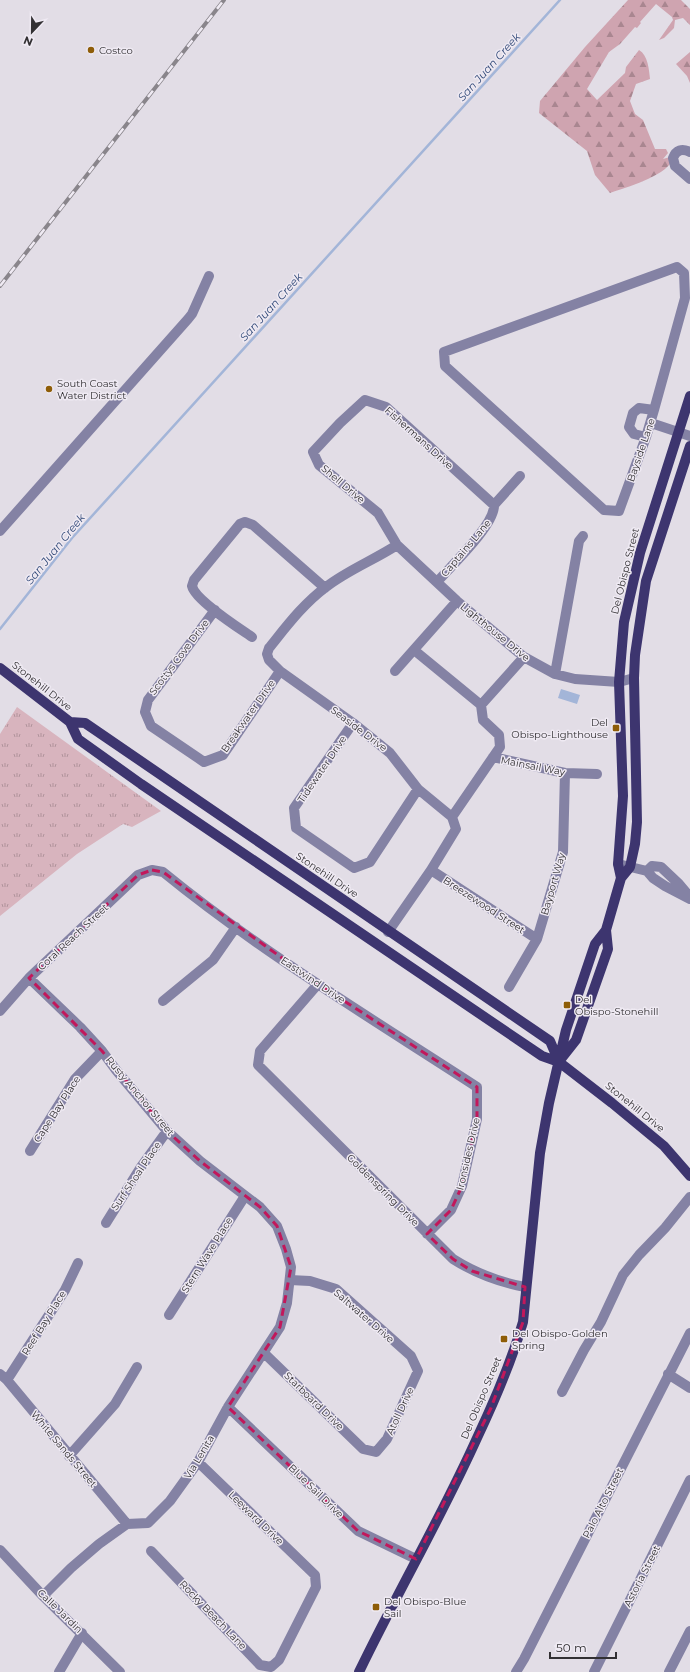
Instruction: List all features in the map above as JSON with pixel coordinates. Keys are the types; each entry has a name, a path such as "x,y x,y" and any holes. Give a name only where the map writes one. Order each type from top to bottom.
{"main road":[{"name":"Del Obispo Street","path":"621,878 618,864 624,796 619,682 624,622 633,578 690,396"},
{"name":"Del Obispo Street","path":"359,1672 460,1475 505,1376 516,1347 523,1322 525,1286 540,1152 549,1103 566,1030 595,944 606,930 621,878 630,867 635,844 637,822 634,678 635,655 646,581 690,446"},
{"name":"Stonehill Drive","path":"0,668 70,722 78,739 362,935 542,1056 559,1062 664,1146 690,1176"},
{"name":"Stonehill Drive","path":"70,722 84,723 388,932 550,1041 559,1062"},
{"path":"362,935 388,932"}],"street":[{"path":"690,152 680,150 673,158 675,166 690,179"},
{"name":"Bayside Lane","path":"677,267 684,273 685,298 654,410 651,423 619,511 604,510 445,366 444,352 677,267"},
{"path":"0,531 188,319 192,314 209,276"},
{"name":"Fishermans Drive","path":"340,423 365,400 386,407 494,505"},
{"path":"646,437 634,434 629,427 633,414 639,408 654,410"},
{"name":"Shell Drive","path":"340,423 313,452 320,465 378,513 397,545"},
{"path":"651,423 690,436"},
{"name":"Captains Lane","path":"437,582 483,530 491,519 494,511 494,505 520,476"},
{"path":"252,638 197,595 192,588 194,580 237,527 245,522 253,525 325,588"},
{"path":"555,674 579,541 583,536"},
{"name":"Lighthouse Drive","path":"397,545 457,601 524,657 555,674 574,679 619,682 634,678"},
{"name":"Seaside Drive","path":"397,545 384,554 353,569 325,588 302,609 269,648 267,654 269,660 280,671 353,723 390,753 418,789 452,817"},
{"path":"395,671 457,601"},
{"name":"Scottys Cove Drive","path":"173,741 151,726 145,712 148,700 215,610"},
{"path":"388,932 431,870 456,829 452,817 500,747 499,735 483,720 481,705 414,650"},
{"path":"481,705 524,657"},
{"name":"Breakwater Drive","path":"173,741 204,762 223,755 280,671"},
{"name":"Tidewater Drive","path":"353,723 294,808 296,828 324,849 354,868 370,862 418,789"},
{"name":"Mainsail Way","path":"493,757 565,773 597,774"},
{"name":"Bayport Way","path":"509,987 537,939 563,852 565,773"},
{"path":"618,864 647,871 652,866 661,867 679,884 690,898"},
{"name":"Eastwind Drive","path":"152,870 163,872 236,927 318,984 477,1087"},
{"name":"Coral Reach Street","path":"0,1011 29,978 138,876 152,870"},
{"name":"Breezewood Street","path":"431,870 537,939"},
{"path":"163,1001 213,960 236,927"},
{"name":"Rusty Anchor Street","path":"29,978 80,1027 102,1051 167,1131 200,1161 260,1207 277,1226 291,1267"},
{"name":"Goldenspring Drive","path":"318,984 260,1051 258,1065 453,1259 472,1271 511,1284 525,1286"},
{"name":"Cape Bay Place","path":"30,1151 75,1079 102,1051"},
{"name":"Ironsides Drive","path":"427,1234 451,1210 462,1186 477,1119 477,1087"},
{"name":"Surf Shoal Place","path":"106,1223 141,1167 167,1131"},
{"name":"Stern Wave Place","path":"169,1315 245,1196"},
{"path":"562,1392 584,1350 601,1322 623,1275 638,1255 665,1228 690,1197"},
{"name":"Reef Bay Place","path":"4,1378 65,1290 78,1263"},
{"name":"Via Lenita","path":"127,1524 148,1523 170,1502 198,1462 228,1407 280,1327 287,1303 291,1267"},
{"name":"Saltwater Drive","path":"290,1280 310,1281 336,1289 411,1356"},
{"name":"Palo Alto Street","path":"516,1672 690,1333"},
{"name":"Starboard Drive","path":"264,1353 363,1449"},
{"name":"Atoll Drive","path":"363,1449 376,1452 387,1439 418,1371 411,1356"},
{"path":"69,1456 115,1404 137,1367"},
{"path":"668,1374 690,1388"},
{"name":"White Sands Street","path":"4,1378 127,1524"},
{"name":"Blue Sail Drive","path":"228,1407 358,1531 416,1559"},
{"name":"Leeward Drive","path":"198,1462 315,1575 316,1587 279,1660"},
{"name":"Astoria Street","path":"594,1672 690,1480"},
{"path":"43,1596 93,1549 127,1524"},
{"name":"Rocky Beach Lane","path":"151,1551 260,1664 271,1667 279,1660"},
{"name":"Calle Jardin","path":"2,1557 82,1633 120,1672"},
{"path":"669,1672 690,1631"},
{"path":"59,1672 82,1633"}],"highlighted area":[{"path":"152,870 163,872 318,984 477,1087 477,1119 462,1186 451,1210 427,1234 453,1259 472,1271 525,1287 523,1322 491,1408 416,1559 358,1531 228,1407 280,1327 291,1267 277,1226 260,1207 200,1161 167,1131 102,1051 29,978 138,875"}],"green space":[{"path":"628,0 681,0 690,9 690,25 683,18 675,20 674,28 664,38 659,40 673,20 672,17 656,4 640,22 641,23 637,28 635,27 620,44 609,52 587,89 597,100 625,73 626,67 639,50 642,52 648,63 650,79 636,84 630,101 635,114 643,120 655,149 666,149 668,153 663,159 670,157 672,161 667,167 653,177 610,193 595,175 587,151 539,113 540,101 585,47"},
{"path":"690,52 690,83 687,76 676,64"},
{"path":"17,707 161,811 132,827 123,824 77,854 0,916 0,734"}],"water":[{"path":"561,689 580,695 577,704 558,698"}],"waterway":[{"name":"San Juan Creek","path":"0,629 72,538 560,0"}],"railway":[{"path":"0,286 224,0"}],"place":[{"name":"Costco","path":"91,50"},
{"name":"South Coast Water District","path":"49,389"},
{"name":"Del Obispo-Lighthouse","path":"616,728"},
{"name":"Del Obispo-Stonehill","path":"567,1005"},
{"name":"Del Obispo-Golden Spring","path":"504,1339"},
{"name":"Del Obispo-Blue Sail","path":"376,1607"}]}
